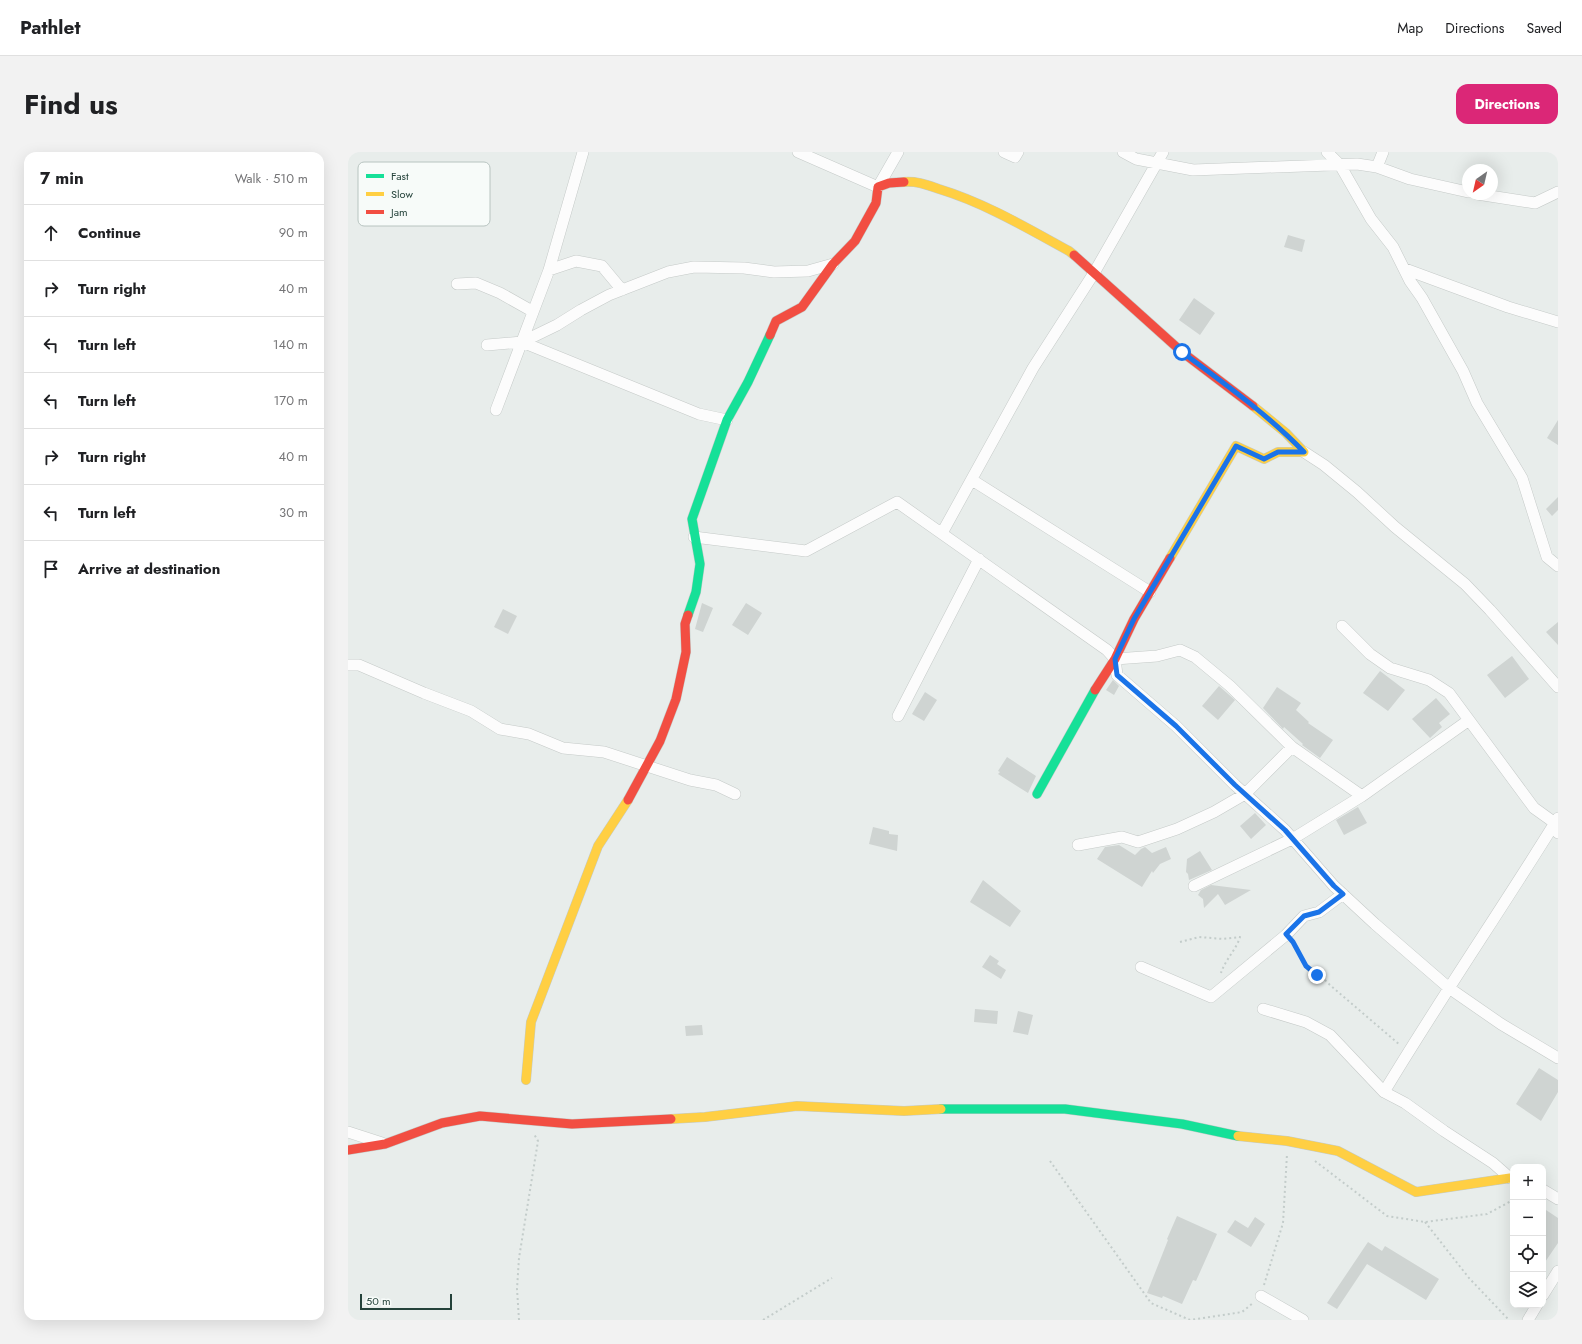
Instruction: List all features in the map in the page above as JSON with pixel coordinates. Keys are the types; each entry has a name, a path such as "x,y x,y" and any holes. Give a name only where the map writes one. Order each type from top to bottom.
{"street":[{"path":"496,410 532,311 549,270 584,152"},
{"path":"798,152 878,187 889,183 914,181 963,196 1020,224 1069,251 1182,352 1233,390 1286,433 1304,452 1324,465 1357,492 1395,527 1465,584 1558,686"},
{"path":"526,1080 531,1022 598,846 632,794 647,766 660,741 676,699 686,652 685,624 696,592 700,564 692,519 727,420 748,382 776,321 802,307 833,264 855,241 876,203 878,187 898,152"},
{"path":"1004,152 1015,157 1018,152"},
{"path":"1123,152 1136,160 1193,170 1357,164 1377,167 1410,179 1462,191"},
{"path":"942,533 1033,368 1094,273 1163,152"},
{"path":"1327,152 1340,165 1371,218 1393,247 1410,281 1422,298 1463,370 1477,403 1522,478 1547,557 1558,566"},
{"path":"1377,167 1383,152"},
{"path":"1498,198 1535,204 1558,192"},
{"path":"549,270 576,261 602,266 622,290"},
{"path":"486,346 522,342 557,325 588,306 622,290 668,272 694,267 744,268 774,272 808,271 833,264"},
{"path":"1405,269 1508,307 1558,322"},
{"path":"457,284 476,283 500,293 532,311"},
{"path":"522,342 699,414 727,420"},
{"path":"1037,794 1086,704 1115,659 1134,619 1236,446 1264,459 1278,452 1304,452"},
{"path":"972,480 1150,592"},
{"path":"694,537 806,551 897,502 1108,650 1115,659 1117,675 1176,726 1245,794 1294,838 1300,848 1334,886 1375,924 1449,988 1501,1024 1558,1058"},
{"path":"898,716 979,559"},
{"path":"1342,626 1370,654 1390,668 1429,680 1448,693 1534,808 1557,825 1449,988 1384,1092"},
{"path":"1115,659 1157,656 1180,650 1195,657 1230,686 1292,747 1362,796"},
{"path":"348,665 359,665 424,693 471,711 500,729 529,734 563,748 604,752 690,780 716,785 735,794"},
{"path":"1194,886 1294,838 1362,796 1469,720"},
{"path":"1078,845 1122,837 1138,842 1177,829 1214,812 1245,794 1292,747"},
{"path":"1141,967 1211,997 1286,934 1304,916 1319,912 1343,894"},
{"path":"1263,1009 1306,1022 1330,1035 1384,1092 1405,1103 1493,1163 1510,1178"},
{"path":"348,1150 385,1144 442,1123 480,1116 572,1124 705,1117 797,1106 904,1111 951,1108 1065,1109 1182,1124 1234,1136 1287,1141 1338,1151 1416,1192 1510,1179"},
{"path":"348,1132 385,1144"},
{"path":"1546,1192 1558,1199"},
{"path":"1546,1290 1558,1271"},
{"path":"1261,1296 1303,1320"},
{"path":"1528,1320 1535,1308"}],"path":[{"path":"1286,934 1293,942 1306,966 1325,980 1408,1052"},
{"path":"1180,942 1199,937 1223,939 1240,937 1236,948 1223,968 1221,974"},
{"path":"519,1320 517,1289 519,1258 538,1142 525,1119"},
{"path":"1050,1161 1151,1303 1190,1320 1242,1312 1261,1296 1283,1223 1287,1141"},
{"path":"1424,1222 1469,1278 1509,1320"},
{"path":"763,1320 832,1278"}],"building":[{"path":"1288,235 1305,240 1302,252 1284,247"},
{"path":"1194,298 1215,313 1200,335 1179,320"},
{"path":"1558,420 1558,445 1547,438"},
{"path":"1558,497 1558,510 1552,516 1546,509"},
{"path":"702,603 713,608 703,632 695,629"},
{"path":"746,603 762,613 748,635 732,625"},
{"path":"503,609 517,616 508,634 494,627"},
{"path":"1558,622 1558,645 1546,632"},
{"path":"1512,656 1529,679 1505,698 1487,675"},
{"path":"1380,671 1405,690 1388,711 1363,693"},
{"path":"1113,680 1119,686 1114,695 1106,690"},
{"path":"1219,686 1235,700 1218,720 1202,706"},
{"path":"1277,687 1301,703 1296,710 1309,722 1308,723 1333,740 1320,758 1302,745 1303,744 1284,727 1283,729 1263,708"},
{"path":"925,692 937,700 924,721 912,714"},
{"path":"1436,698 1450,714 1439,723 1442,727 1430,738 1412,719"},
{"path":"1007,757 1036,776 1028,793 998,774 1000,772 998,771"},
{"path":"1358,807 1367,823 1344,835 1336,820"},
{"path":"1255,813 1266,825 1251,839 1240,826"},
{"path":"873,827 889,831 889,834 898,835 897,851 869,844"},
{"path":"1119,845 1135,855 1145,847 1152,853 1166,847 1171,859 1160,864 1153,873 1152,871 1142,887 1097,859 1105,847"},
{"path":"1200,851 1212,870 1189,880 1186,872 1187,859"},
{"path":"983,880 1021,911 1010,927 970,902"},
{"path":"1211,885 1251,890 1225,905 1218,894 1204,908 1203,899 1198,895 1201,890"},
{"path":"990,955 999,961 997,964 1006,970 1001,979 982,967"},
{"path":"975,1009 998,1011 997,1024 974,1022"},
{"path":"1018,1011 1033,1015 1028,1035 1013,1032"},
{"path":"702,1025 703,1035 686,1036 685,1026"},
{"path":"1539,1068 1558,1080 1558,1092 1541,1121 1516,1104"},
{"path":"1546,1210 1558,1218 1558,1243 1546,1261"},
{"path":"1177,1216 1217,1234 1196,1281 1193,1280 1182,1304 1163,1296 1162,1298 1147,1293"},
{"path":"1255,1217 1265,1224 1251,1247 1227,1232 1235,1220 1248,1228"},
{"path":"1368,1242 1382,1251 1385,1246 1439,1279 1426,1300 1367,1264 1337,1309 1327,1303"}],"traffic: fast":[{"path":"688,615 696,592 700,564 692,519 727,420 748,382 770,335"},
{"path":"1037,794 1095,690"},
{"path":"941,1109 1065,1109 1182,1124 1238,1136"}],"traffic: slow":[{"path":"904,182 913,182 926,185 973,201 1022,225 1074,255"},
{"path":"1170,558 1236,446 1264,459 1278,452 1304,452 1286,433 1253,406"},
{"path":"526,1080 531,1022 598,846 628,800"},
{"path":"671,1119 705,1117 797,1106 904,1111 941,1109"},
{"path":"1238,1136 1287,1141 1338,1151 1416,1192 1510,1178"}],"traffic: jam":[{"path":"770,335 776,321 802,307 833,264 855,241 876,203 878,187 889,183 904,182"},
{"path":"1074,255 1182,352 1253,406"},
{"path":"1095,690 1115,659 1134,619 1170,558"},
{"path":"628,800 660,741 676,699 686,652 685,624 688,615"},
{"path":"348,1150 385,1144 442,1123 480,1116 572,1124 671,1119"}],"route":[{"path":"1182,352 1233,390 1286,433 1304,452 1278,452 1264,459 1236,446 1175,547 1134,619 1115,659 1117,675 1176,726 1235,785 1294,838 1300,848 1343,894 1319,912 1304,916 1286,934 1293,942 1306,966 1317,975"}]}
